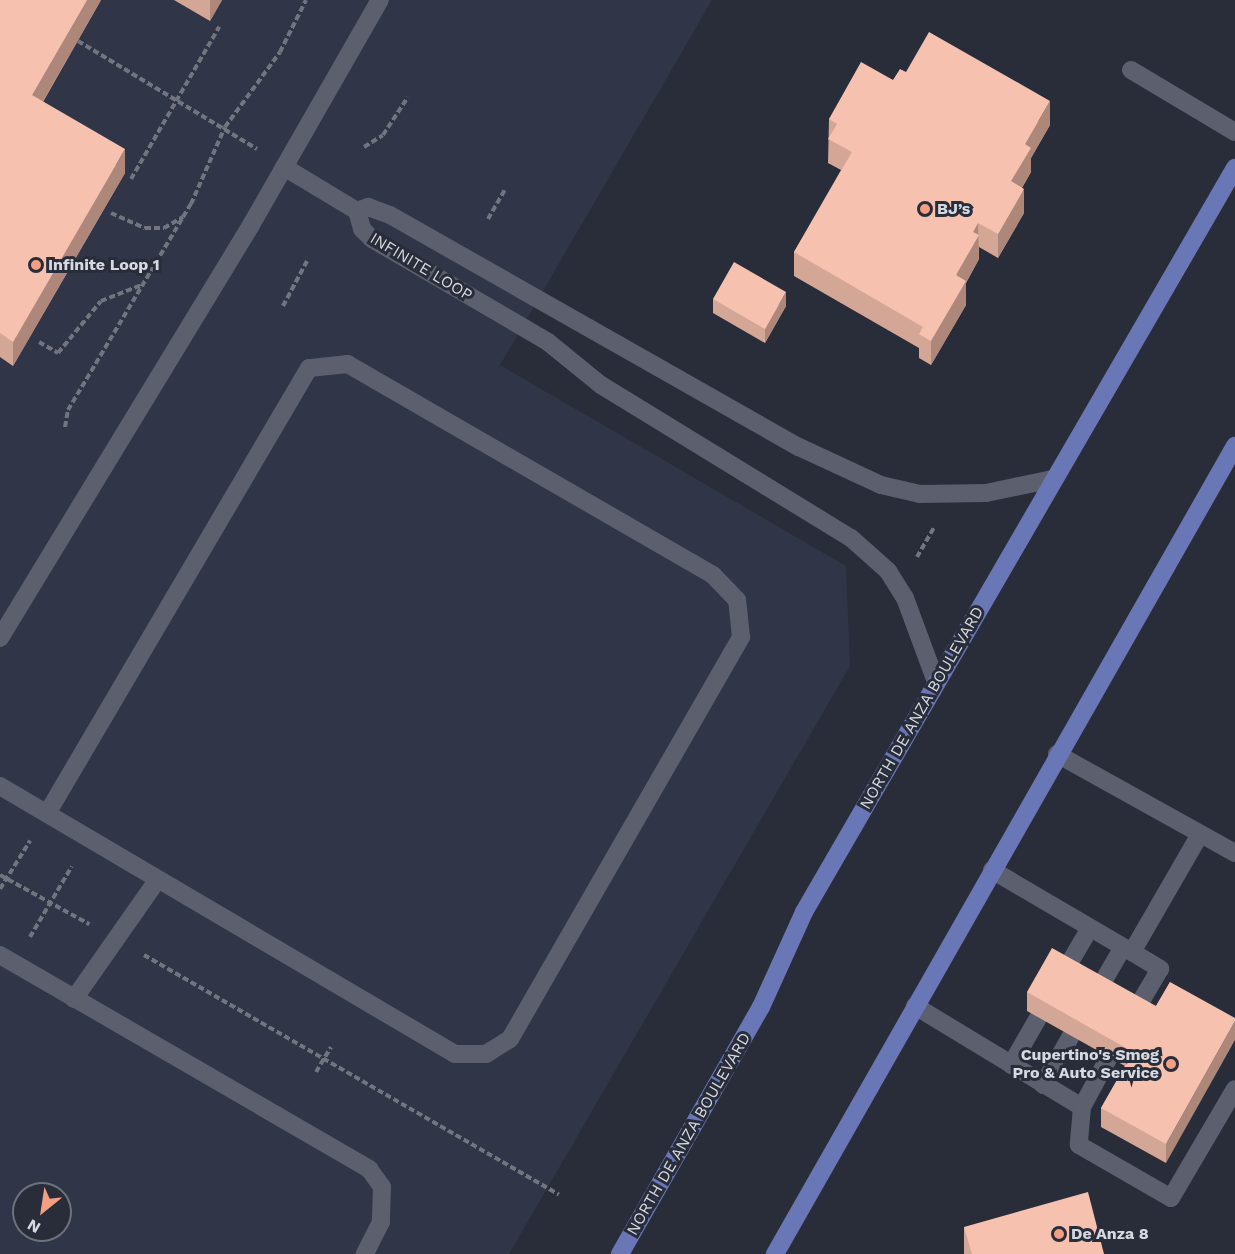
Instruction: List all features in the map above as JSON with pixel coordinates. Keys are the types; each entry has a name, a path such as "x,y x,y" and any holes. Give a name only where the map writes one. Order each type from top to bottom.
{"main road":[{"name":"NORTH DE ANZA BOULEVARD","path":"620,1254 761,1007 804,912 1235,168"},
{"path":"775,1254 1057,754 1235,446"}],"street":[{"path":"0,638 284,167 380,0"},
{"path":"1131,70 1235,132"},
{"path":"284,167 357,211"},
{"name":"INFINITE LOOP","path":"936,682 905,598 888,571 851,538 601,385 548,342 372,239 362,229 357,211 368,207 390,215 814,455 881,485 920,494 986,493 1053,479"},
{"path":"0,786 48,812 88,838 455,1054 486,1054 510,1039 741,637 737,600 712,575 348,364 309,368 48,812"},
{"path":"1057,754 1235,852"},
{"path":"1097,992 1127,950 1200,834"},
{"path":"992,870 1160,969 1134,1013"},
{"path":"74,999 158,879"},
{"path":"1063,974 1090,928"},
{"path":"7,959 369,1169 382,1186 381,1222 365,1254"},
{"path":"915,1006 1082,1107"},
{"path":"1011,1065 1038,1018"},
{"path":"1043,1085 1071,1036"},
{"path":"1109,1058 1082,1107 1079,1145 1171,1198 1235,1089"}],"path":[{"path":"65,427 68,410 184,216 225,127 280,52 306,0"},
{"path":"131,179 219,27"},
{"path":"78,41 225,127 284,167"},
{"path":"364,147 382,135 408,97"},
{"path":"488,219 505,189"},
{"path":"111,213 145,228 164,228 184,216"},
{"path":"283,306 307,261"},
{"path":"39,342 58,353 101,301 145,284"},
{"path":"913,563 940,517"},
{"path":"0,889 48,812"},
{"path":"7,959 50,902 88,838"},
{"path":"0,875 93,926"},
{"path":"143,954 559,1195"},
{"path":"316,1072 331,1047"}],"shaded area":[{"path":"0,0 712,0 500,365 846,566 850,666 509,1254 0,1254"}],"building":[{"name":"Infinite Loop 1","path":"0,0 87,0 32,95 125,149 13,342 0,333"},
{"name":"BJ’s","path":"929,32 1050,101 1025,144 1031,148 1011,181 1024,189 998,234 978,223 973,232 979,235 956,275 966,281 931,341 919,334 923,327 794,252 852,152 828,139 837,124 829,119 861,62 893,80 900,69 906,72"},
{"path":"734,262 786,292 765,329 713,299"},
{"name":"Cupertino's Smog Pro & Auto Service","path":"1052,948 1156,1006 1170,982 1235,1018 1166,1144 1101,1108 1133,1052 1027,992"},
{"path":"1088,1192 1104,1254 972,1254 964,1227"}],"place":[{"name":"BJ’s","path":"925,209"},
{"name":"Infinite Loop 1","path":"36,265"},
{"name":"Cupertino's Smog Pro & Auto Service","path":"1171,1064"},
{"name":"De Anza 8","path":"1059,1234"}]}
